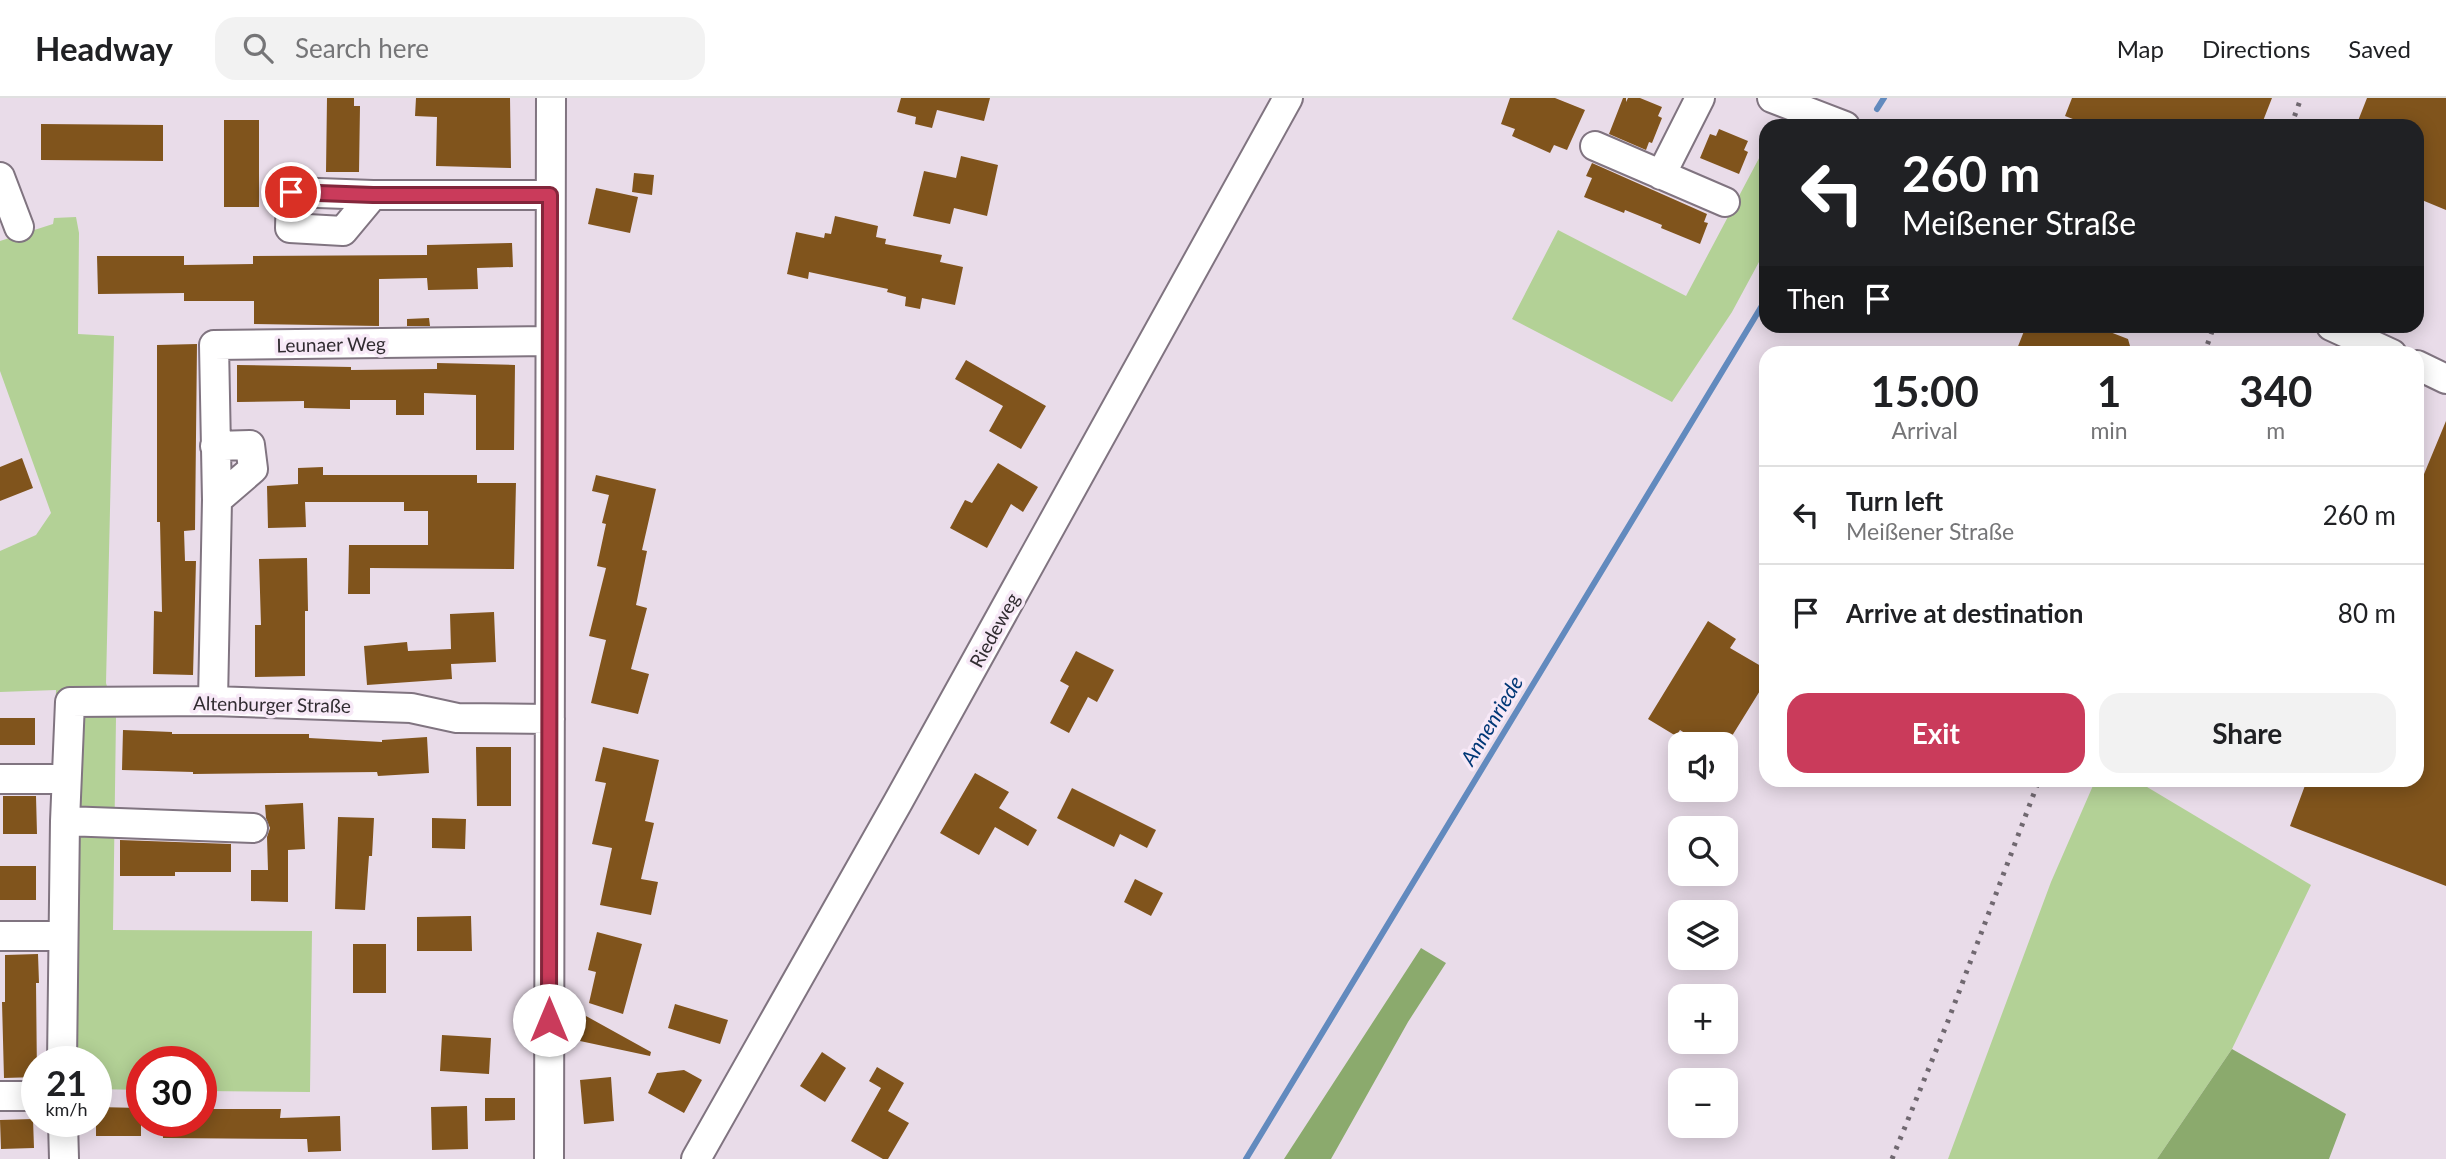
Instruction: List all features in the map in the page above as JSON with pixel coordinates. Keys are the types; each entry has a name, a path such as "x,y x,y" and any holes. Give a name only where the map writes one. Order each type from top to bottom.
{"street":[{"path":"549,1159 551,98"},
{"name":"Riedeweg","path":"696,1159 898,802 1288,98"},
{"path":"1661,175 1700,98"},
{"path":"1772,98 1827,119"},
{"path":"1595,146 1725,202"},
{"path":"0,177 19,227"},
{"path":"373,195 550,195"},
{"path":"2346,333 2375,346"},
{"name":"Leunaer Weg","path":"213,701 216,500 214,345 549,341"},
{"path":"2424,368 2446,379"},
{"path":"215,446 250,445 253,469 216,500"},
{"name":"Altenburger Straße","path":"62,1046 65,821 70,702 213,701 411,708 457,718 550,719"},
{"path":"0,779 66,779"},
{"path":"65,821 253,828"},
{"path":"0,936 63,936"},
{"path":"0,1096 21,1097"},
{"path":"63,1137 64,1159"}],"green space":[{"path":"1759,158 1759,262 1732,312 1672,402 1512,319 1558,230 1686,296"},
{"path":"76,217 79,233 78,334 114,336 106,683 116,718 113,930 312,931 310,1092 217,1091 217,1046 126,1046 126,1090 112,1089 112,1046 48,1046 56,690 0,692 0,551 36,535 51,513 0,371 0,241 53,224 54,218"},
{"path":"2092,787 2147,787 2311,885 2232,1049 2157,1159 1948,1159 2051,882"},
{"path":"1421,948 1446,963 1408,1022 1331,1159 1284,1159"},
{"path":"2232,1049 2346,1114 2329,1159 2157,1159"}],"building":[{"path":"327,98 354,98 354,106 360,106 359,172 326,172"},
{"path":"416,98 510,98 511,168 436,166 437,117 415,116"},
{"path":"901,98 990,98 984,121 937,110 932,128 915,124 916,117 897,112"},
{"path":"1510,98 1555,98 1585,110 1567,150 1554,145 1550,153 1512,136 1515,129 1501,124"},
{"path":"1623,98 1626,98 1626,102 1628,98 1640,98 1662,107 1658,116 1662,118 1652,143 1649,142 1646,150 1609,134"},
{"path":"2072,98 2272,98 2264,119 2073,119 2065,116"},
{"path":"2367,98 2446,98 2446,210 2424,201 2424,119 2359,119"},
{"path":"224,120 259,120 259,207 224,207"},
{"path":"41,124 163,125 163,161 41,160"},
{"path":"1719,129 1748,141 1744,150 1748,152 1739,174 1700,158 1710,134 1716,136"},
{"path":"961,156 998,165 987,216 954,208 950,224 913,216 924,171 956,178"},
{"path":"1592,163 1707,214 1704,222 1708,223 1700,244 1625,210 1624,213 1584,197 1592,178 1586,176"},
{"path":"634,173 654,175 652,195 632,192"},
{"path":"596,188 638,197 630,233 588,224"},
{"path":"835,216 878,226 876,237 886,239 885,244 942,255 940,262 963,267 955,305 922,298 920,309 905,306 906,297 887,292 888,289 809,272 808,279 787,274 796,232 824,238 825,233 831,234"},
{"path":"512,243 513,267 477,268 478,289 428,290 427,278 379,279 379,326 254,324 254,301 184,301 184,293 98,294 97,256 184,256 184,265 253,264 253,256 427,255 427,245"},
{"path":"429,318 430,326 407,326 407,319"},
{"path":"2023,333 2113,333 2128,339 2130,346 2018,346"},
{"path":"197,344 195,530 184,531 185,561 196,561 193,675 153,674 154,611 162,612 160,522 157,522 157,345"},
{"path":"966,360 1046,406 1021,449 989,431 1003,406 955,379"},
{"path":"437,363 515,365 514,450 476,450 476,395 424,393 424,415 396,415 396,400 350,400 350,409 304,408 304,401 237,402 237,365 351,367 351,370 437,369"},
{"path":"2446,421 2446,886 2290,826 2304,787 2424,787 2424,474"},
{"path":"22,458 33,488 0,501 0,467"},
{"path":"998,463 1038,487 1023,512 1011,504 987,548 950,528 965,500 972,503"},
{"path":"323,467 323,475 477,475 477,483 516,483 514,569 370,568 370,594 348,594 349,545 428,545 428,511 404,511 404,502 305,502 306,527 268,528 267,486 298,484 298,468"},
{"path":"596,475 656,489 642,550 647,551 636,605 647,608 631,669 649,674 638,714 591,703 606,640 589,636 606,568 597,566 606,524 602,523 609,495 592,491"},
{"path":"307,558 305,676 255,677 255,625 261,625 259,559"},
{"path":"494,612 496,662 451,664 452,679 367,685 364,646 407,642 408,651 451,649 450,614"},
{"path":"1708,621 1736,639 1730,648 1759,665 1759,692 1734,732 1669,732 1648,719"},
{"path":"1076,651 1114,670 1097,702 1088,697 1069,733 1050,723 1069,686 1060,681"},
{"path":"0,718 35,718 35,745 0,745"},
{"path":"123,730 172,734 309,734 309,738 382,742 427,737 429,773 378,776 377,772 193,774 122,770"},
{"path":"476,747 511,747 511,806 477,806"},
{"path":"603,747 659,760 645,821 654,823 641,879 658,882 651,915 600,905 612,848 592,844 606,783 595,781"},
{"path":"975,773 1009,792 999,808 1037,830 1028,846 995,827 979,855 940,833"},
{"path":"1072,788 1156,830 1147,848 1120,834 1114,847 1057,818"},
{"path":"3,796 36,796 37,834 3,834"},
{"path":"303,803 305,849 288,850 288,902 251,901 251,870 268,870 267,837 270,828 265,805"},
{"path":"338,817 374,818 365,910 335,909"},
{"path":"432,818 466,819 465,849 432,848"},
{"path":"120,840 231,844 231,872 120,876"},
{"path":"0,866 36,866 36,900 0,900"},
{"path":"1135,879 1163,893 1151,916 1124,902"},
{"path":"471,916 472,951 417,951 417,917"},
{"path":"597,932 642,944 623,1014 589,1003 596,972 588,970"},
{"path":"353,944 386,944 386,993 353,993"},
{"path":"38,954 37,1046 21,1046 21,1077 4,1078 2,1002 5,1002 5,955"},
{"path":"675,1004 728,1020 720,1044 668,1028"},
{"path":"586,1016 651,1052 650,1056 580,1041"},
{"path":"442,1035 491,1038 489,1074 440,1071"},
{"path":"822,1052 846,1068 825,1102 800,1086"},
{"path":"877,1067 904,1083 888,1111 909,1123 888,1159 883,1159 851,1141 881,1088 869,1081"},
{"path":"684,1070 702,1080 684,1113 648,1093 657,1073"},
{"path":"611,1077 614,1121 584,1124 580,1080"},
{"path":"485,1098 515,1098 515,1120 485,1121"},
{"path":"467,1106 468,1149 432,1150 431,1107"},
{"path":"112,1107 126,1108 126,1136 112,1136"},
{"path":"217,1109 281,1109 280,1118 340,1116 341,1151 308,1152 307,1139 163,1138 217,1137"},
{"path":"21,1119 21,1137 34,1137 34,1148 1,1149 0,1120"}],"waterway":[{"name":"Annenriede","path":"1877,109 1884,98"},
{"name":"Annenriede","path":"1246,1159 1759,311"}],"railway":[{"path":"2294,119 2301,98"},
{"path":"2207,346 2212,333"},
{"path":"1892,1159 1948,1021 2036,787"}],"route":[{"path":"291,192 550,195 549,1020"}]}
